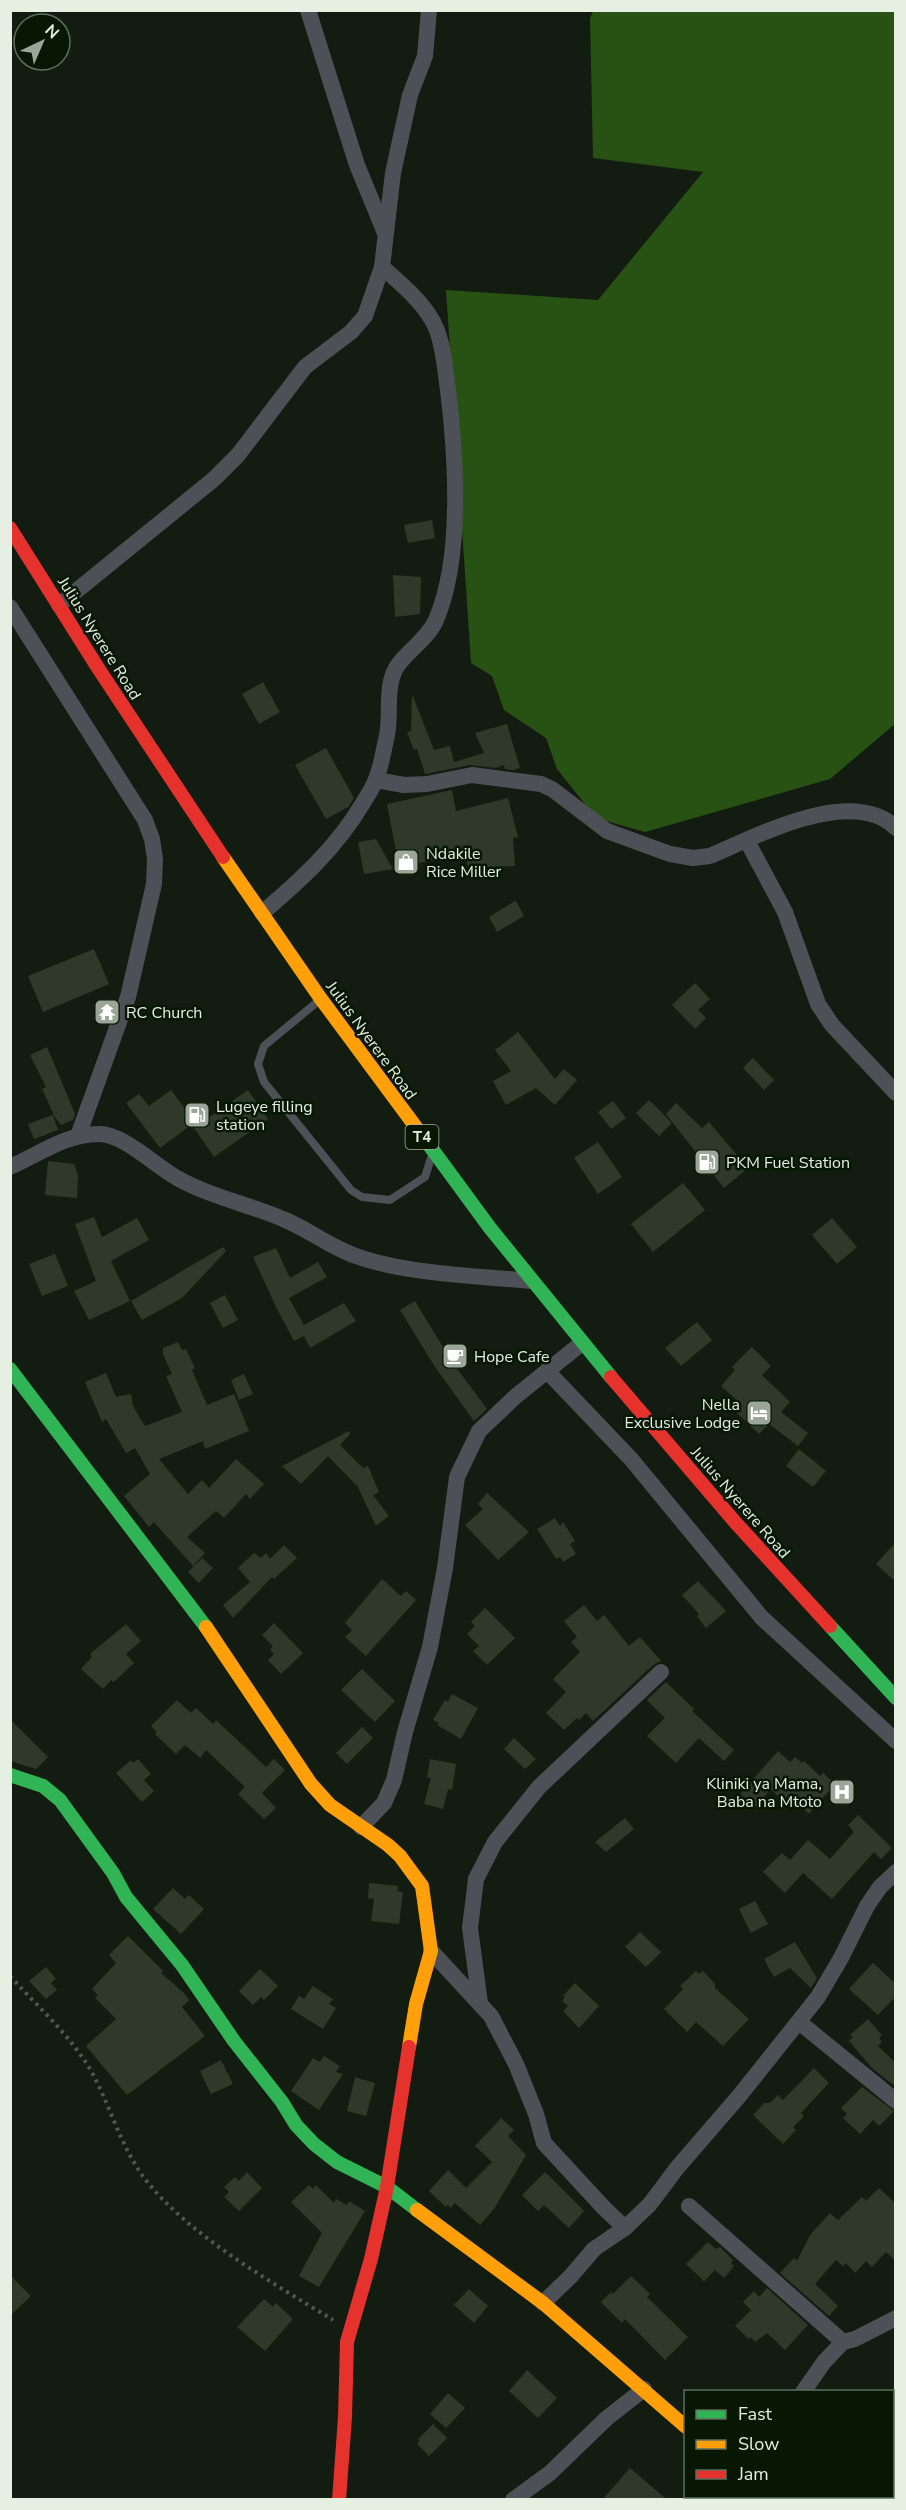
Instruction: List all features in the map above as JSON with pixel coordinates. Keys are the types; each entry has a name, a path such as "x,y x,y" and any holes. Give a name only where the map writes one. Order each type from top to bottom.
{"main road":[{"name":"Julius Nyerere Road","path":"10,528 98,668 262,913 321,999 433,1152 531,1281 582,1343 735,1522 896,1698"},
{"path":"10,1369 174,1583 231,1662 311,1784 330,1805 394,1850 422,1886 425,1896 430,1951 416,2004 387,2187 345,2354 345,2417 339,2499"},
{"path":"14,1780 42,1784 51,1789 113,1873 126,1897 182,1965 213,2012 282,2102 296,2125 314,2144 337,2162 387,2187 447,2234 543,2302 684,2425"}],"street":[{"path":"308,10 357,165 387,236"},
{"path":"59,604 191,500 238,455 305,367 358,324 372,300 382,267 393,173 410,95 425,56 429,10"},
{"path":"262,913 325,855 344,832 376,780 388,734 391,678 395,669 430,631 444,594 452,548 456,470 439,334 430,317 416,300 382,267"},
{"path":"10,607 145,820 152,839 155,859 154,884 128,997 78,1136"},
{"path":"376,780 404,785 428,784 472,775 541,784 552,789 606,831 662,852 693,858 710,856 807,817 853,810 877,816 896,828"},
{"path":"747,841 785,912 818,1004 832,1025 896,1093"},
{"path":"10,1167 56,1143 78,1136 101,1134 117,1139 175,1177 200,1190 229,1202 284,1219 334,1247 356,1256 421,1270 531,1281"},
{"path":"361,1827 384,1803 394,1780 432,1636 445,1568 457,1477 479,1431 582,1343"},
{"path":"547,1371 631,1459 762,1618 896,1741"},
{"path":"480,2003 470,1928 476,1879 495,1842 539,1786 661,1672"},
{"path":"543,2302 571,2276 594,2248 626,2228 650,2204 677,2168 740,2095 799,2022 834,1971 867,1906 880,1887 896,1872"},
{"path":"430,1951 491,2016 516,2064 536,2114 544,2143 604,2208 626,2228"},
{"path":"799,2022 896,2100"},
{"path":"688,2206 843,2342"},
{"path":"804,2390 824,2362 843,2342 855,2340 896,2318"},
{"path":"513,2499 550,2473 607,2418 644,2389"}],"lane":[{"path":"321,999 264,1046 258,1064 264,1082 351,1190 362,1197 390,1200 402,1194 425,1176 433,1152"}],"path":[{"path":"10,1976 52,2018 76,2048 91,2072 127,2149 144,2177 165,2201 218,2244 275,2284 350,2331"}],"green space":[{"path":"593,11 895,11 895,724 830,779 645,832 596,818 557,769 546,738 504,710 492,676 471,663 446,290 598,300 703,172 593,158 590,18"}],"building":[{"path":"432,520 435,538 408,543 404,525"},
{"path":"393,575 421,577 420,614 395,617"},
{"path":"263,682 280,712 259,724 242,694"},
{"path":"412,694 434,750 450,746 454,762 484,753 475,733 507,724 520,768 513,770 505,769 504,765 496,768 470,765 425,774 417,749 414,750 407,732 411,731"},
{"path":"326,748 354,798 348,807 326,819 295,765"},
{"path":"452,790 456,811 508,798 518,837 513,838 515,866 469,868 463,854 399,867 387,804"},
{"path":"376,839 393,869 364,874 358,842"},
{"path":"515,901 524,916 497,932 489,917"},
{"path":"94,949 109,984 43,1012 28,976"},
{"path":"695,983 710,999 698,1010 706,1018 695,1029 672,1005"},
{"path":"518,1032 555,1079 564,1069 577,1080 555,1105 536,1088 506,1105 493,1081 511,1071 495,1050"},
{"path":"47,1047 75,1114 73,1120 61,1125 42,1089 46,1087 30,1055"},
{"path":"753,1058 774,1080 764,1090 743,1068"},
{"path":"171,1090 195,1122 160,1148 126,1103 139,1094 149,1106"},
{"path":"248,1090 268,1119 214,1157 194,1128"},
{"path":"649,1100 672,1123 659,1136 636,1113"},
{"path":"613,1101 626,1118 611,1129 598,1112"},
{"path":"676,1103 702,1128 709,1122 748,1168 724,1188 666,1114"},
{"path":"53,1115 58,1130 34,1139 28,1124"},
{"path":"598,1142 622,1177 598,1194 574,1158"},
{"path":"48,1161 74,1164 78,1175 77,1198 45,1195"},
{"path":"683,1183 705,1210 653,1252 631,1224"},
{"path":"94,1217 102,1237 137,1218 149,1240 111,1261 130,1301 89,1320 74,1291 96,1281 75,1224"},
{"path":"832,1218 857,1247 837,1264 812,1235"},
{"path":"223,1247 226,1251 182,1298 142,1320 131,1301"},
{"path":"276,1248 290,1278 318,1262 327,1277 289,1298 304,1325 344,1303 356,1321 310,1348 304,1336 294,1341 253,1257"},
{"path":"55,1254 68,1286 42,1296 29,1264"},
{"path":"225,1295 238,1320 223,1328 210,1303"},
{"path":"415,1301 452,1362 487,1409 474,1421 435,1367 400,1310"},
{"path":"697,1322 712,1340 681,1366 665,1348"},
{"path":"178,1342 182,1350 186,1349 195,1368 192,1370 207,1405 234,1394 249,1431 205,1449 203,1441 159,1459 188,1494 202,1480 209,1488 236,1459 264,1484 250,1499 246,1494 224,1518 216,1511 187,1537 205,1553 193,1566 154,1522 149,1527 124,1496 150,1474 135,1448 126,1453 106,1419 102,1422 85,1382 106,1373 116,1397 131,1394 133,1406 145,1426 182,1412 166,1376 172,1374 163,1354 163,1348"},
{"path":"752,1347 771,1366 762,1375 790,1402 781,1412 808,1433 798,1446 769,1424 759,1434 734,1410 740,1403 721,1386 735,1370 732,1367"},
{"path":"244,1374 253,1394 239,1400 231,1380"},
{"path":"349,1431 350,1434 340,1445 363,1468 368,1466 379,1492 373,1495 389,1516 376,1526 358,1487 328,1456 301,1484 282,1466"},
{"path":"799,1449 826,1471 813,1487 786,1466"},
{"path":"487,1493 529,1532 498,1560 465,1525 483,1509 478,1504"},
{"path":"555,1518 560,1526 563,1522 575,1541 570,1544 576,1554 563,1562 560,1557 556,1559 537,1529"},
{"path":"896,1542 896,1582 876,1564"},
{"path":"284,1545 297,1558 274,1579 272,1577 233,1618 223,1605 250,1582 238,1568 254,1553 261,1558 266,1553 270,1559"},
{"path":"202,1558 213,1568 199,1583 188,1572"},
{"path":"382,1579 401,1596 406,1591 416,1600 366,1656 345,1637 352,1630 345,1623"},
{"path":"698,1581 726,1611 706,1628 697,1616 699,1614 682,1595"},
{"path":"584,1605 597,1621 604,1615 629,1646 640,1637 661,1661 654,1664 593,1721 586,1713 564,1730 546,1713 566,1692 553,1679 580,1652 571,1642 577,1637 564,1621"},
{"path":"485,1608 515,1638 487,1665 473,1651 479,1646 467,1634 475,1626 471,1622"},
{"path":"274,1623 303,1653 281,1674 268,1660 274,1654 270,1650 273,1646 262,1635"},
{"path":"126,1624 141,1641 126,1654 134,1663 103,1689 81,1669 92,1657 90,1654"},
{"path":"362,1669 395,1701 375,1722 341,1690"},
{"path":"666,1682 694,1709 692,1711 734,1750 724,1761 699,1738 676,1763 647,1736 665,1718 647,1700"},
{"path":"452,1694 478,1708 461,1739 437,1725 439,1723 433,1720 445,1700 448,1702"},
{"path":"177,1700 191,1713 196,1708 213,1724 216,1720 266,1767 274,1759 285,1770 262,1793 276,1808 264,1819 238,1794 245,1787 206,1750 200,1758 185,1745 176,1754 155,1734 157,1732 151,1726"},
{"path":"10,1719 48,1757 36,1769 10,1761"},
{"path":"362,1727 373,1738 347,1764 336,1753"},
{"path":"514,1738 536,1759 525,1769 504,1749"},
{"path":"778,1751 790,1762 795,1757 802,1763 804,1761 820,1776 823,1773 835,1784 809,1814 797,1803 792,1808 770,1789 757,1807 740,1794"},
{"path":"138,1759 151,1774 144,1780 154,1791 142,1802 116,1773 131,1760 133,1763"},
{"path":"430,1759 456,1764 452,1790 448,1789 443,1809 424,1804 431,1778 427,1778"},
{"path":"858,1815 892,1848 881,1859 874,1852 832,1899 803,1873 785,1893 763,1872 782,1853 790,1860 808,1840 830,1859 854,1832 848,1825"},
{"path":"625,1818 634,1829 606,1852 595,1842"},
{"path":"369,1883 398,1886 397,1891 403,1892 399,1924 371,1921 374,1899 368,1898"},
{"path":"173,1888 185,1899 189,1895 204,1909 181,1934 153,1909"},
{"path":"755,1901 768,1924 751,1933 739,1909"},
{"path":"640,1932 661,1952 646,1967 625,1947"},
{"path":"128,1936 163,1971 161,1973 184,1993 189,2000 182,2007 205,2036 127,2095 86,2046 116,2019 95,1998 98,1995 92,1989 116,1963 109,1955"},
{"path":"795,1942 817,1978 811,1988 790,1968 774,1977 764,1959"},
{"path":"873,1963 896,1984 896,1996 878,2015 849,1989"},
{"path":"46,1967 56,1979 51,1983 57,1990 46,1999 29,1981"},
{"path":"260,1969 278,1986 264,2000 261,1997 253,2005 239,1991"},
{"path":"696,1971 699,1974 703,1971 715,1984 715,1988 749,2019 723,2046 696,2022 687,2032 664,2009 683,1989 680,1986"},
{"path":"575,1983 599,2006 579,2028 563,2011 568,2006 562,2001 565,1997 563,1996"},
{"path":"313,1986 333,1999 329,2004 336,2008 323,2029 291,2009 299,1996 304,1999"},
{"path":"868,2019 882,2035 879,2038 882,2042 878,2046 896,2063 896,2087 872,2068 849,2041 853,2037 850,2035"},
{"path":"324,2056 340,2066 336,2072 343,2074 319,2110 291,2091 313,2058 320,2062"},
{"path":"221,2060 233,2084 211,2094 200,2071"},
{"path":"814,2068 829,2083 801,2113 804,2116 793,2127 796,2130 783,2144 753,2115 764,2103 770,2103 778,2095 783,2100"},
{"path":"355,2077 375,2083 366,2116 347,2111"},
{"path":"862,2087 894,2111 879,2126 873,2120 860,2134 843,2118 847,2114 841,2108"},
{"path":"501,2118 514,2130 508,2136 526,2155 494,2209 480,2225 455,2203 451,2208 448,2205 446,2207 429,2191 448,2170 466,2188 492,2162 475,2146"},
{"path":"247,2172 262,2188 239,2211 224,2197 229,2192 224,2187 235,2177 239,2181"},
{"path":"545,2172 584,2211 569,2228 544,2205 538,2211 522,2195"},
{"path":"309,2185 313,2189 316,2185 334,2203 336,2199 347,2205 349,2201 365,2211 319,2287 299,2276 322,2233 291,2202"},
{"path":"879,2188 896,2204 896,2261 886,2252 872,2267 866,2261 855,2273 846,2263 843,2266 836,2260 815,2284 838,2306 829,2316 780,2273 794,2258 797,2261 810,2235 830,2213 838,2220 862,2197 866,2201"},
{"path":"708,2242 716,2249 720,2247 733,2260 731,2263 734,2266 724,2278 715,2270 704,2281 686,2264"},
{"path":"10,2275 31,2296 10,2316"},
{"path":"631,2276 650,2294 647,2297 688,2337 665,2360 625,2319 622,2323 601,2302 611,2292 613,2294"},
{"path":"767,2288 808,2325 785,2350 767,2333 755,2342 735,2326 751,2310 743,2302 754,2291 759,2297"},
{"path":"469,2289 488,2306 474,2323 454,2305"},
{"path":"264,2299 273,2307 276,2303 293,2319 265,2351 237,2327"},
{"path":"527,2370 557,2398 538,2418 509,2391"},
{"path":"448,2393 465,2408 446,2428 430,2414"},
{"path":"433,2424 447,2438 429,2456 417,2444 420,2440 418,2439"},
{"path":"630,2468 666,2499 603,2499"}],"traffic: fast":[{"path":"421,1134 490,1228 611,1377"},
{"path":"10,1369 206,1627"},
{"path":"830,1626 896,1698"},
{"path":"10,1775 43,1786 60,1800 113,1873 126,1897 182,1965 234,2041 282,2102 296,2125 314,2144 337,2162 387,2187 417,2210"}],"traffic: slow":[{"path":"223,857 321,999 421,1134"},
{"path":"206,1627 311,1784 330,1805 388,1845 400,1856 422,1886 431,1951 416,2004 409,2047"},
{"path":"417,2210 543,2303 684,2425"}],"traffic: jam":[{"path":"10,528 98,668 223,857"},
{"path":"611,1377 735,1522 830,1626"},
{"path":"339,2500 347,2342 371,2259 387,2187 409,2047"}],"place":[{"name":"Ndakile Rice Miller","path":"406,862"},
{"name":"RC Church","path":"107,1012"},
{"name":"Lugeye filling station","path":"197,1115"},
{"name":"PKM Fuel Station","path":"707,1162"},
{"name":"Hope Cafe","path":"455,1356"},
{"name":"Nella Exclusive Lodge","path":"759,1413"},
{"name":"Kliniki ya Mama, Baba na Mtoto","path":"842,1792"}]}
